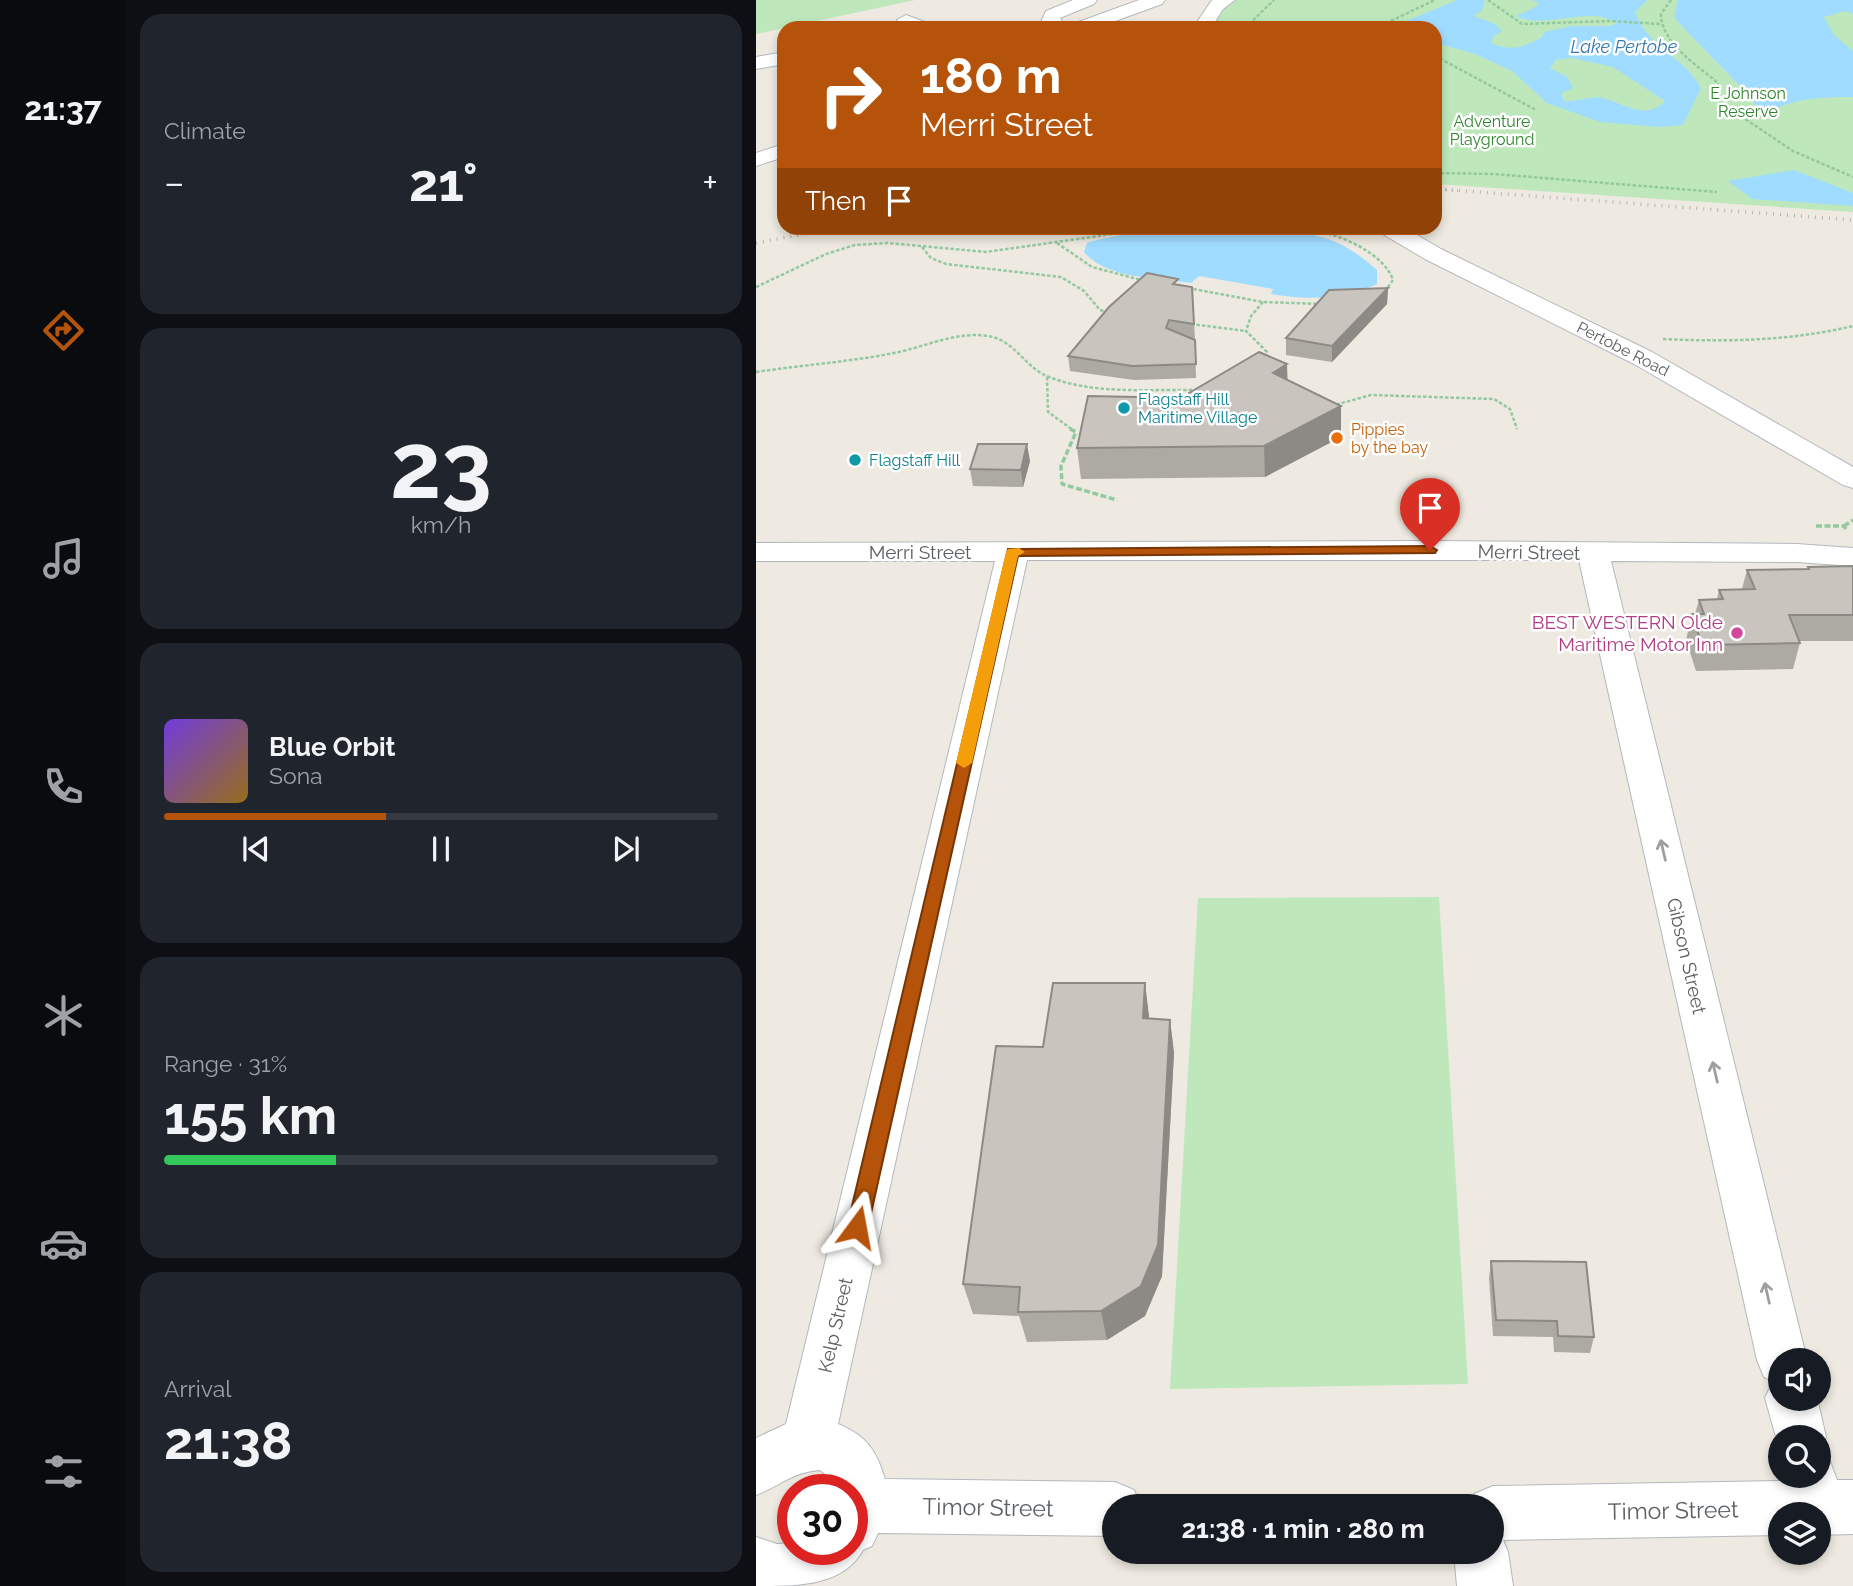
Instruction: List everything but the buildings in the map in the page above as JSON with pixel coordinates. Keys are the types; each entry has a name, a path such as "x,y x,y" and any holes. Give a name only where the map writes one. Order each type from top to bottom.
{"street":[{"path":"1050,21 1052,15 1088,0"},
{"path":"1098,21 1156,0"},
{"path":"1206,21 1216,5 1226,0"},
{"path":"756,63 777,59"},
{"path":"756,160 777,152"},
{"name":"Pertobe Road","path":"1401,235 1433,254 1643,358 1853,479"},
{"name":"Merri Street","path":"1797,553 1849,533"},
{"name":"Merri Street","path":"756,552 1592,552 1797,553 1853,557"},
{"name":"Kelp Street","path":"808,1443 1013,552"},
{"name":"Gibson Street","path":"1592,552 1779,1348"},
{"path":"756,1469 770,1457 789,1447 808,1443 827,1445 844,1453 857,1474"},
{"name":"Timor Street","path":"1504,1512 1827,1496"},
{"name":"Timor Street","path":"868,1527 1102,1510"},
{"path":"1482,1564 1485,1586"},
{"path":"769,1574 799,1571 813,1565"}],"path":[{"path":"1252,21 1274,0"},
{"path":"1392,21 1436,0"},
{"path":"1488,0 1495,2 1512,20 1522,24 1611,21 1660,24"},
{"path":"1671,0 1661,14 1660,24 1668,37 1718,83 1720,102 1793,152 1853,177"},
{"path":"1442,61 1536,110"},
{"path":"1442,173 1494,174 1717,192"},
{"path":"922,247 986,251 1109,235"},
{"path":"1327,235 1362,247 1389,268 1393,280 1386,291 1373,295"},
{"path":"756,287 838,249 869,243 928,247 922,247"},
{"path":"1057,243 1092,267 1146,281"},
{"path":"922,247 931,258 946,264 1061,277 1084,291 1100,310 1123,315"},
{"path":"1185,288 1263,302 1325,304"},
{"path":"1246,331 1251,316 1263,302"},
{"path":"1191,324 1246,331 1267,352 1266,360"},
{"path":"1656,339 1733,343 1785,340 1853,326"},
{"path":"756,372 890,354 967,336 985,335 1000,338 1013,345 1030,366 1048,377 1088,385 1208,389"},
{"path":"1048,377 1044,405 1048,415 1076,432 1061,466 1062,484 1117,500"},
{"path":"1329,407 1371,395 1494,398 1510,409 1517,429"},
{"path":"1849,533 1853,520"}],"green space":[{"path":"756,0 915,0 817,21 777,21 777,30 756,34"},
{"name":"E Johnson Reserve","path":"1228,0 1853,0 1853,212 1442,184 1442,21 1212,21"},
{"path":"1439,897 1468,1384 1170,1389 1198,898"}],"water":[{"name":"Lake Pertobe","path":"1457,0 1485,0 1482,10 1474,16 1495,24 1502,31 1494,36 1491,43 1517,47 1542,37 1544,32 1572,26 1611,26 1617,23 1592,16 1540,21 1516,16 1536,7 1539,2 1531,0 1647,0 1635,12 1641,24 1648,35 1694,77 1701,88 1683,125 1659,127 1600,122 1547,103 1512,71 1475,54 1442,45 1442,21 1406,21","holes":["1572,58 1613,67 1665,101 1650,110 1635,109 1599,97 1564,101 1561,93 1573,88 1567,77 1550,68 1556,60"]},
{"name":"Lake Pertobe","path":"1678,0 1853,0 1853,14 1845,11 1824,17 1834,35 1853,51 1853,97 1795,102 1763,115 1743,89 1674,17"},
{"path":"1794,170 1853,193 1853,206 1752,199 1728,181"},
{"path":"1314,235 1338,243 1363,259 1377,270 1377,284 1352,293 1312,298 1271,294 1273,289 1199,276 1191,283 1133,276 1106,268 1084,252 1087,243 1109,237"}],"railway":[{"path":"1442,189 1853,220"},
{"path":"1442,190 1462,191"},
{"path":"756,243 798,235"}],"slow traffic":[{"path":"964,763 1013,552 1019,552"}],"place":[{"name":"Flagstaff Hill Maritime Village","path":"1124,408"},
{"name":"Pippies by the bay","path":"1337,438"},
{"name":"Flagstaff Hill","path":"855,460"},
{"name":"BEST WESTERN Olde Maritime Motor Inn","path":"1737,633"}],"route":[{"path":"857,1227 1013,552 1430,550"}],"park label":[{"name":"Adventure Playground","path":"1492,130"}]}
